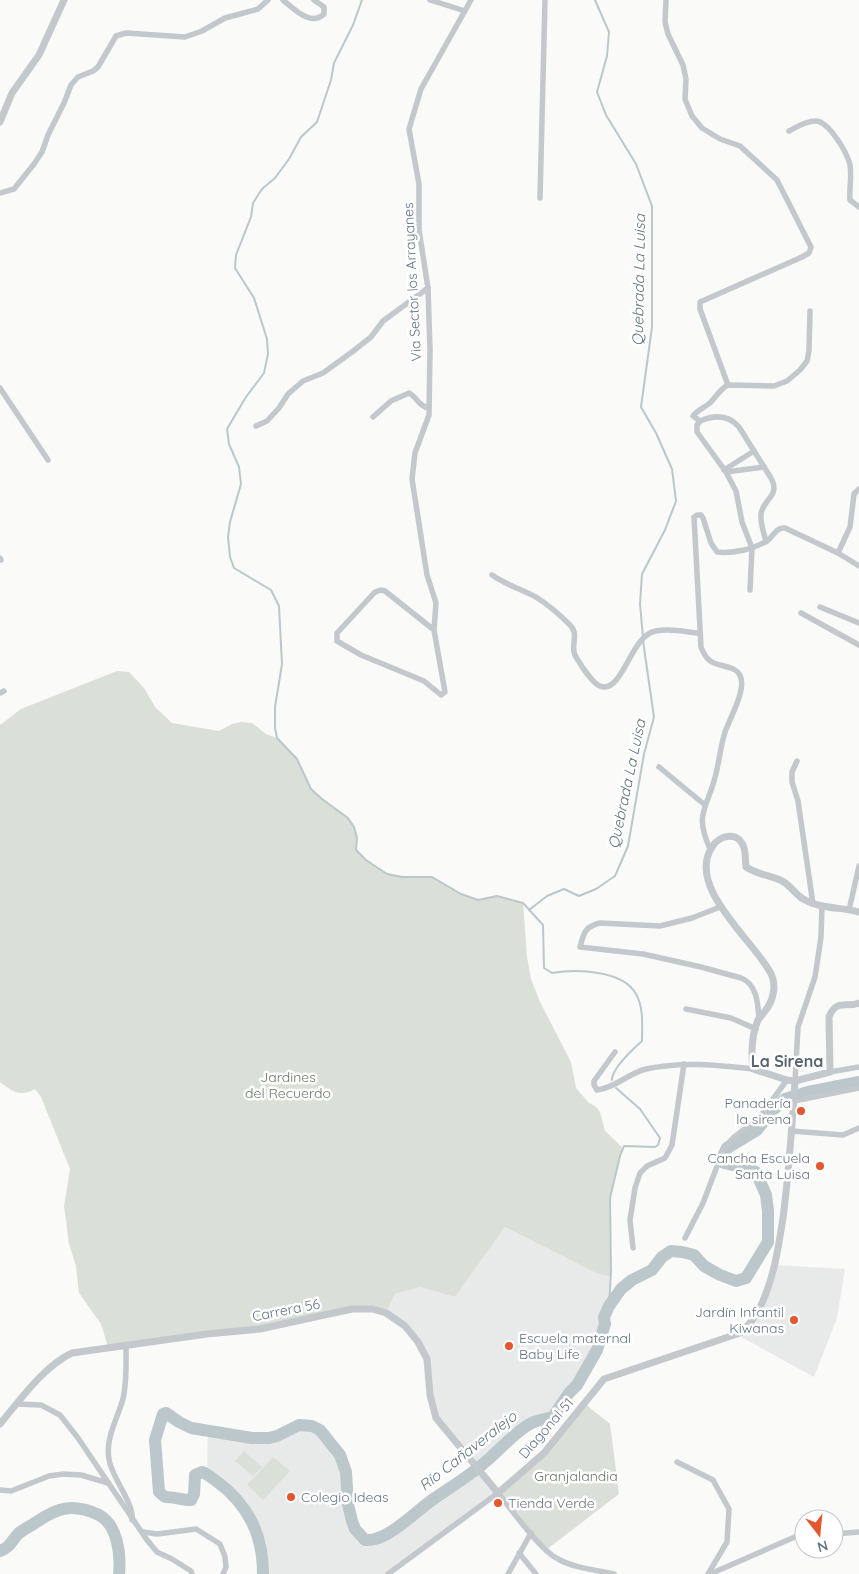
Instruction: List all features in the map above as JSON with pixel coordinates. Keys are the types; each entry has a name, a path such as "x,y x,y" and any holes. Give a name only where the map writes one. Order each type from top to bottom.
{"street":[{"path":"0,122 12,93 39,55 64,0"},
{"path":"0,194 14,189 34,164 42,152 71,85 78,78 98,67 116,36 126,33 185,37 194,35 225,18 258,9 268,0"},
{"path":"283,0 302,15 312,19 320,18 324,14 324,7 314,0"},
{"path":"430,0 465,11"},
{"name":"Via Sector los Arrayanes","path":"434,630 385,591 381,590 375,592 336,637 338,641 360,655 424,681 441,695 445,692 434,630 436,603 427,575 412,479 415,453 427,423 429,408 428,288 419,230 419,184 409,129 421,89 471,0"},
{"path":"540,198 545,0"},
{"path":"666,0 667,28 683,66 686,79 685,99 692,116 702,128 720,139 740,146 777,180 811,247 809,253 802,257 700,302 700,309 728,385"},
{"path":"789,131 807,122 821,122 827,126 845,153 850,165 850,200 859,207"},
{"path":"256,426 267,421 288,394 303,381 323,373 352,352 371,337 383,321 428,288"},
{"path":"766,542 761,514 774,491 774,484 733,420 727,417 715,417 700,421 693,416 728,385 774,386 787,381 800,370 807,361 809,351 810,311"},
{"path":"0,388 48,460"},
{"path":"373,417 391,401 409,393 422,406 429,408"},
{"path":"700,421 697,425 697,432 725,471 736,491 742,522 752,548 750,590"},
{"path":"725,471 754,451"},
{"path":"725,471 764,467"},
{"path":"838,553 850,527 854,494 859,489"},
{"path":"710,850 703,833 702,818 704,805 714,780 725,733 734,710 742,680 740,674 734,669 710,662 701,647 694,518 697,515 701,516 711,543 717,552 752,548 766,542 779,529 786,528 838,553 859,566"},
{"path":"492,575 506,585 537,598 569,623 576,635 574,650 576,656 590,679 604,688 612,685 618,679 642,639 650,633 661,631 699,633"},
{"path":"820,607 859,622"},
{"path":"801,613 859,645"},
{"path":"797,761 792,772 792,782 798,801 813,904"},
{"path":"658,767 704,805"},
{"path":"753,1069 752,1049 756,1029 759,1019 772,998 774,985 771,973 720,906 708,880 706,871 710,850 716,841 724,836 734,836 745,849 746,867 754,872 784,882 801,898 813,904 859,912"},
{"path":"849,910 859,866"},
{"path":"720,906 692,918 660,926 600,923 587,928 580,946 643,954 701,967 746,980 754,990 759,1019"},
{"path":"822,906 821,937 815,977 798,1027 791,1131 843,1135 859,1128"},
{"path":"830,1072 829,1018 832,1010 838,1006 859,1003"},
{"path":"686,1009 731,1018 756,1029"},
{"path":"615,1052 594,1081 597,1090 605,1089 645,1069 684,1064 753,1069 795,1084 830,1072 859,1067"},
{"path":"633,1248 630,1220 635,1188 640,1173 647,1166 665,1158 672,1145 684,1064"},
{"path":"685,1238 702,1203 724,1148 732,1138 759,1118 787,1080"},
{"path":"794,1103 859,1088"},
{"name":"Diagonal 51","path":"388,1574 498,1493 536,1461 604,1379 740,1333 750,1323 757,1312 773,1271 779,1246 787,1186 791,1131"},
{"name":"Carrera 56","path":"0,1424 51,1367 62,1357 72,1352 260,1329 352,1310 372,1308 386,1313 405,1326 418,1342 426,1359 430,1395 436,1418 498,1493"},
{"path":"126,1345 126,1375 123,1398 113,1427 108,1449 108,1459 130,1508 133,1516 132,1520"},
{"path":"17,1404 40,1406 60,1414 147,1540 157,1552 172,1559 192,1574"},
{"path":"677,1462 713,1480 729,1509 727,1542 709,1574"},
{"path":"0,1490 12,1492 49,1476 63,1474 81,1475 108,1483"},
{"path":"498,1493 546,1550 558,1559 614,1574"},
{"path":"143,1532 157,1534 196,1529 220,1544 225,1557 226,1567 223,1574"},
{"path":"844,1533 859,1532"},
{"path":"508,1574 531,1533"},
{"path":"709,1574 794,1537"},
{"path":"519,1553 536,1574"}],"shaded area":[{"name":"Escuela maternal Baby Life","path":"505,1227 596,1273 611,1277 609,1306 604,1317 605,1324 597,1350 577,1385 569,1393 553,1417 530,1423 477,1469 436,1418 429,1372 418,1342 386,1313 395,1294 420,1287 455,1297"},
{"name":"Jardín Infantil Kiwanas","path":"775,1265 845,1269 837,1318 814,1377 743,1338 740,1333 750,1323"},
{"name":"Colegio Ideas","path":"296,1426 312,1426 320,1430 340,1455 346,1472 348,1504 355,1529 368,1541 378,1538 397,1527 477,1469 498,1493 388,1574 263,1574 263,1555 255,1527 231,1492 207,1474 208,1430 252,1438 269,1438 284,1433"}],"green space":[{"name":"Jardines del Recuerdo","path":"117,671 129,672 144,688 155,707 172,723 219,731 232,724 241,722 252,723 266,734 277,738 297,759 311,789 348,818 354,827 357,838 357,850 366,860 387,874 402,877 432,877 461,894 478,900 497,896 523,903 527,957 531,979 540,1002 571,1062 576,1088 600,1112 605,1131 623,1148 610,1198 611,1277 596,1273 505,1227 455,1297 420,1287 395,1294 386,1313 372,1309 108,1347 101,1324 79,1293 76,1266 69,1244 64,1206 70,1169 41,1097 35,1089 21,1093 0,1082 0,725 21,709"},
{"name":"Granjalandia","path":"584,1403 610,1424 619,1494 546,1550 498,1493 536,1461"},
{"path":"244,1451 262,1467 253,1476 235,1461"},
{"path":"273,1457 290,1471 263,1500 247,1485"}],"waterway":[{"path":"362,0 353,25 334,63 331,80 317,122 301,137 289,159 275,178 262,189 253,203 251,217 236,255 235,268 254,298 267,339 268,354 264,373 246,397 227,429 229,444 239,467 241,484 230,522 228,537 230,557 234,568 271,590 279,606 282,664 275,707 275,728 277,738 297,759 311,789 348,818 354,827 357,838 356,850 366,860 387,874 402,877 432,877 461,894 478,900 497,896 523,903 543,925 544,968 552,973 573,971 598,973 621,980 630,986 639,999 642,1017 642,1041 619,1064 612,1080"},
{"name":"Quebrada La Luisa","path":"595,0 609,32 607,56 597,92 606,115 636,164 652,206 652,327 641,407 656,433 672,469 676,501 665,530 642,574 640,604 643,637"},
{"name":"Quebrada La Luisa","path":"529,910 547,896 564,889 579,896 596,889 615,876 628,846 644,754 654,717 643,641"},
{"name":"Río Cañaveralejo","path":"263,1574 257,1533 245,1510 227,1489 202,1472 195,1475 194,1494 191,1500 165,1497 159,1492 155,1440 163,1414 166,1413 191,1428 252,1438 277,1436 299,1425 312,1426 320,1430 340,1455 346,1472 348,1504 355,1529 365,1540 382,1536 477,1469 523,1429 534,1422 553,1417 569,1393 577,1385 597,1350 605,1324 604,1317 609,1306 621,1289 632,1280 652,1270 662,1257 671,1251 682,1252 694,1255 704,1266 720,1275 736,1281 746,1278 768,1242 766,1195 756,1172 724,1163 724,1154 727,1148 757,1130 773,1110 785,1099 808,1092 859,1082"},
{"path":"609,1306 611,1272 610,1198 620,1156 624,1146 655,1147 658,1145 660,1138 640,1109 616,1088"},
{"name":"Río Cañaveralejo","path":"0,1551 9,1546 21,1532 51,1513 66,1508 81,1509 99,1515 110,1526 119,1550 119,1574"}],"place":[{"name":"Panadería la sirena","path":"801,1111"},
{"name":"Cancha Escuela Santa Luisa","path":"820,1166"},
{"name":"Jardín Infantil Kiwanas","path":"794,1320"},
{"name":"Escuela maternal Baby Life","path":"509,1346"},
{"name":"Colegio Ideas","path":"291,1497"},
{"name":"Tienda Verde","path":"498,1503"}],"district":[{"name":"La Sirena","path":"787,1061"}]}
